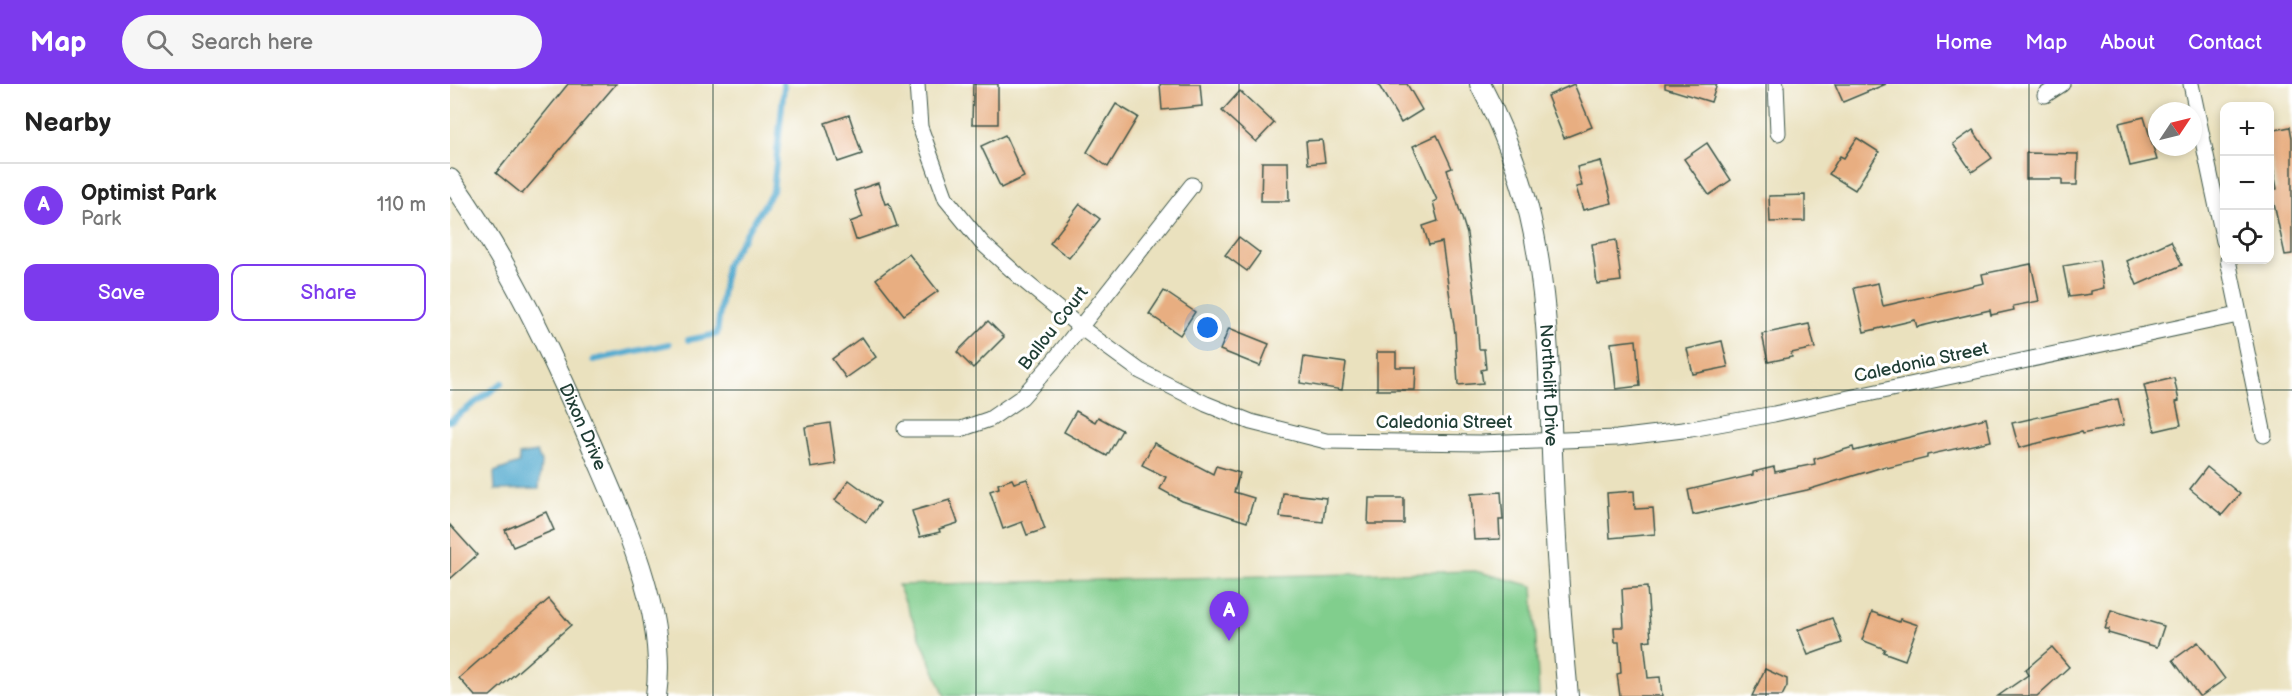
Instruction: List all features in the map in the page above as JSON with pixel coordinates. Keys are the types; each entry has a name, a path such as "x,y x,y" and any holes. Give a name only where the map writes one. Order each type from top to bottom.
{"street":[{"name":"Caledonia Street","path":"917,84 920,128 946,199 982,243 1080,327 1140,371 1206,404 1251,422 1326,441 1447,444 1617,438 1691,429 2238,315"},
{"name":"Northclift Drive","path":"1480,84 1513,157 1529,214 1541,277 1547,349 1557,554 1568,696"},
{"path":"1776,84 1778,133"},
{"path":"2045,94 2062,84"},
{"path":"2191,84 2220,222"},
{"name":"Dixon Drive","path":"450,179 489,239 566,387 637,554 647,586 654,629 658,686 656,696"},
{"name":"Ballou Court","path":"905,429 961,429 990,419 1022,397 1192,185"},
{"path":"2229,264 2264,435"}],"green space":[{"path":"1475,571 1533,586 1539,696 945,696 898,585"}],"water":[{"path":"537,452 541,462 539,489 495,490 494,472 519,463 519,455"}],"building":[{"path":"568,84 616,84 522,194 496,173"},
{"path":"973,84 998,84 998,124 972,124"},
{"path":"1160,84 1200,84 1202,106 1162,110"},
{"path":"1378,84 1407,84 1422,110 1401,123"},
{"path":"1574,84 1592,127 1564,138 1547,96"},
{"path":"1665,84 1717,84 1711,102 1665,88"},
{"path":"1835,84 1886,84 1843,102"},
{"path":"1240,91 1274,123 1256,142 1222,111"},
{"path":"1116,104 1138,117 1108,167 1087,152"},
{"path":"849,115 862,154 838,162 825,123"},
{"path":"2144,117 2148,130 2148,156 2156,156 2157,160 2130,166 2119,123"},
{"path":"2290,127 2292,138 2292,254 2285,255 2274,204 2274,190 2277,189 2274,173 2274,130"},
{"path":"1973,130 1992,158 1972,172 1953,144"},
{"path":"1005,135 1024,177 1001,188 981,146"},
{"path":"1437,135 1452,168 1447,170 1467,234 1479,349 1484,349 1486,369 1481,370 1483,383 1458,385 1455,333 1442,242 1429,245 1423,226 1438,221 1433,202 1437,200 1413,146"},
{"path":"1857,138 1879,152 1855,190 1829,174 1840,156 1844,158"},
{"path":"1322,140 1325,162 1308,164 1306,141"},
{"path":"1707,143 1731,180 1709,195 1684,159"},
{"path":"2026,153 2078,154 2077,185 2062,185 2062,179 2026,179"},
{"path":"1601,161 1612,203 1583,210 1576,187 1582,186 1577,167"},
{"path":"1262,162 1288,162 1289,201 1261,201"},
{"path":"878,183 885,204 889,203 897,226 856,240 850,222 863,217 854,191"},
{"path":"1805,195 1805,221 1770,222 1769,196"},
{"path":"1080,204 1100,219 1069,258 1050,243"},
{"path":"1239,237 1260,253 1247,271 1225,255"},
{"path":"1616,240 1621,281 1597,284 1592,244"},
{"path":"2171,241 2182,265 2137,285 2127,261"},
{"path":"909,254 938,291 904,315 876,279"},
{"path":"2099,260 2104,288 2091,291 2091,294 2069,297 2063,266"},
{"path":"2031,264 2039,301 2013,306 2014,310 1991,315 1990,310 1917,327 1915,320 1864,332 1854,288 1878,283 1883,306 1984,283 1982,274"},
{"path":"1164,291 1195,312 1180,335 1149,314"},
{"path":"988,321 1004,337 973,368 957,352"},
{"path":"1809,324 1815,348 1791,353 1792,357 1768,362 1762,334"},
{"path":"1229,328 1269,344 1260,366 1220,350"},
{"path":"862,337 876,357 846,378 832,359"},
{"path":"1636,340 1640,386 1616,389 1611,343"},
{"path":"1722,341 1728,367 1693,374 1687,349"},
{"path":"1377,352 1396,352 1396,367 1416,367 1415,390 1377,390"},
{"path":"1304,357 1346,363 1342,390 1300,383"},
{"path":"2174,378 2181,425 2155,431 2144,385"},
{"path":"2118,399 2124,425 2082,434 2081,432 2019,448 2012,423"},
{"path":"1076,411 1095,422 1098,417 1122,430 1107,456 1064,432"},
{"path":"1986,418 1991,441 1927,455 1927,458 1887,468 1886,466 1807,490 1693,515 1688,490 1753,475 1753,472 1774,467 1775,472 1815,464 1814,459 1853,447 1854,451"},
{"path":"830,423 836,464 811,468 805,427"},
{"path":"1154,443 1213,474 1216,466 1240,473 1234,492 1254,498 1247,522 1182,501 1160,489 1166,477 1142,465"},
{"path":"2207,467 2240,494 2222,515 2190,489"},
{"path":"1012,479 1014,483 1027,479 1045,529 1027,535 1022,522 1003,529 990,491 999,488 998,484"},
{"path":"849,480 880,503 866,522 835,500"},
{"path":"1634,491 1635,509 1653,508 1655,534 1610,538 1607,493"},
{"path":"1501,492 1503,520 1499,520 1500,539 1474,540 1471,494"},
{"path":"1283,493 1326,498 1323,522 1280,517"},
{"path":"1369,498 1404,498 1404,524 1368,524"},
{"path":"950,500 958,523 939,529 940,532 920,537 912,511"},
{"path":"546,512 554,530 513,547 505,530"},
{"path":"450,525 477,555 450,579"},
{"path":"1647,587 1651,640 1644,641 1648,678 1660,677 1662,696 1620,696 1617,674 1621,673 1619,642 1615,642 1614,627 1624,627 1622,589"},
{"path":"549,599 571,625 490,696 475,696 459,678"},
{"path":"2111,610 2164,626 2157,647 2108,633 2109,629 2105,629"},
{"path":"1872,612 1899,622 1900,619 1918,625 1905,660 1883,652 1885,649 1862,640"},
{"path":"1832,618 1842,643 1808,655 1798,630"},
{"path":"2198,642 2225,679 2201,696 2173,660"},
{"path":"2052,647 2069,667 2037,696 1998,696 2028,675 2025,670"},
{"path":"1765,669 1787,679 1787,686 1782,696 1752,696"}],"waterway":[{"path":"688,340 717,334 726,265 773,191 783,84"},
{"path":"593,360 669,344"},
{"path":"450,421 502,383"}],"place":[{"name":"Optimist Park","path":"1229,641"}]}
